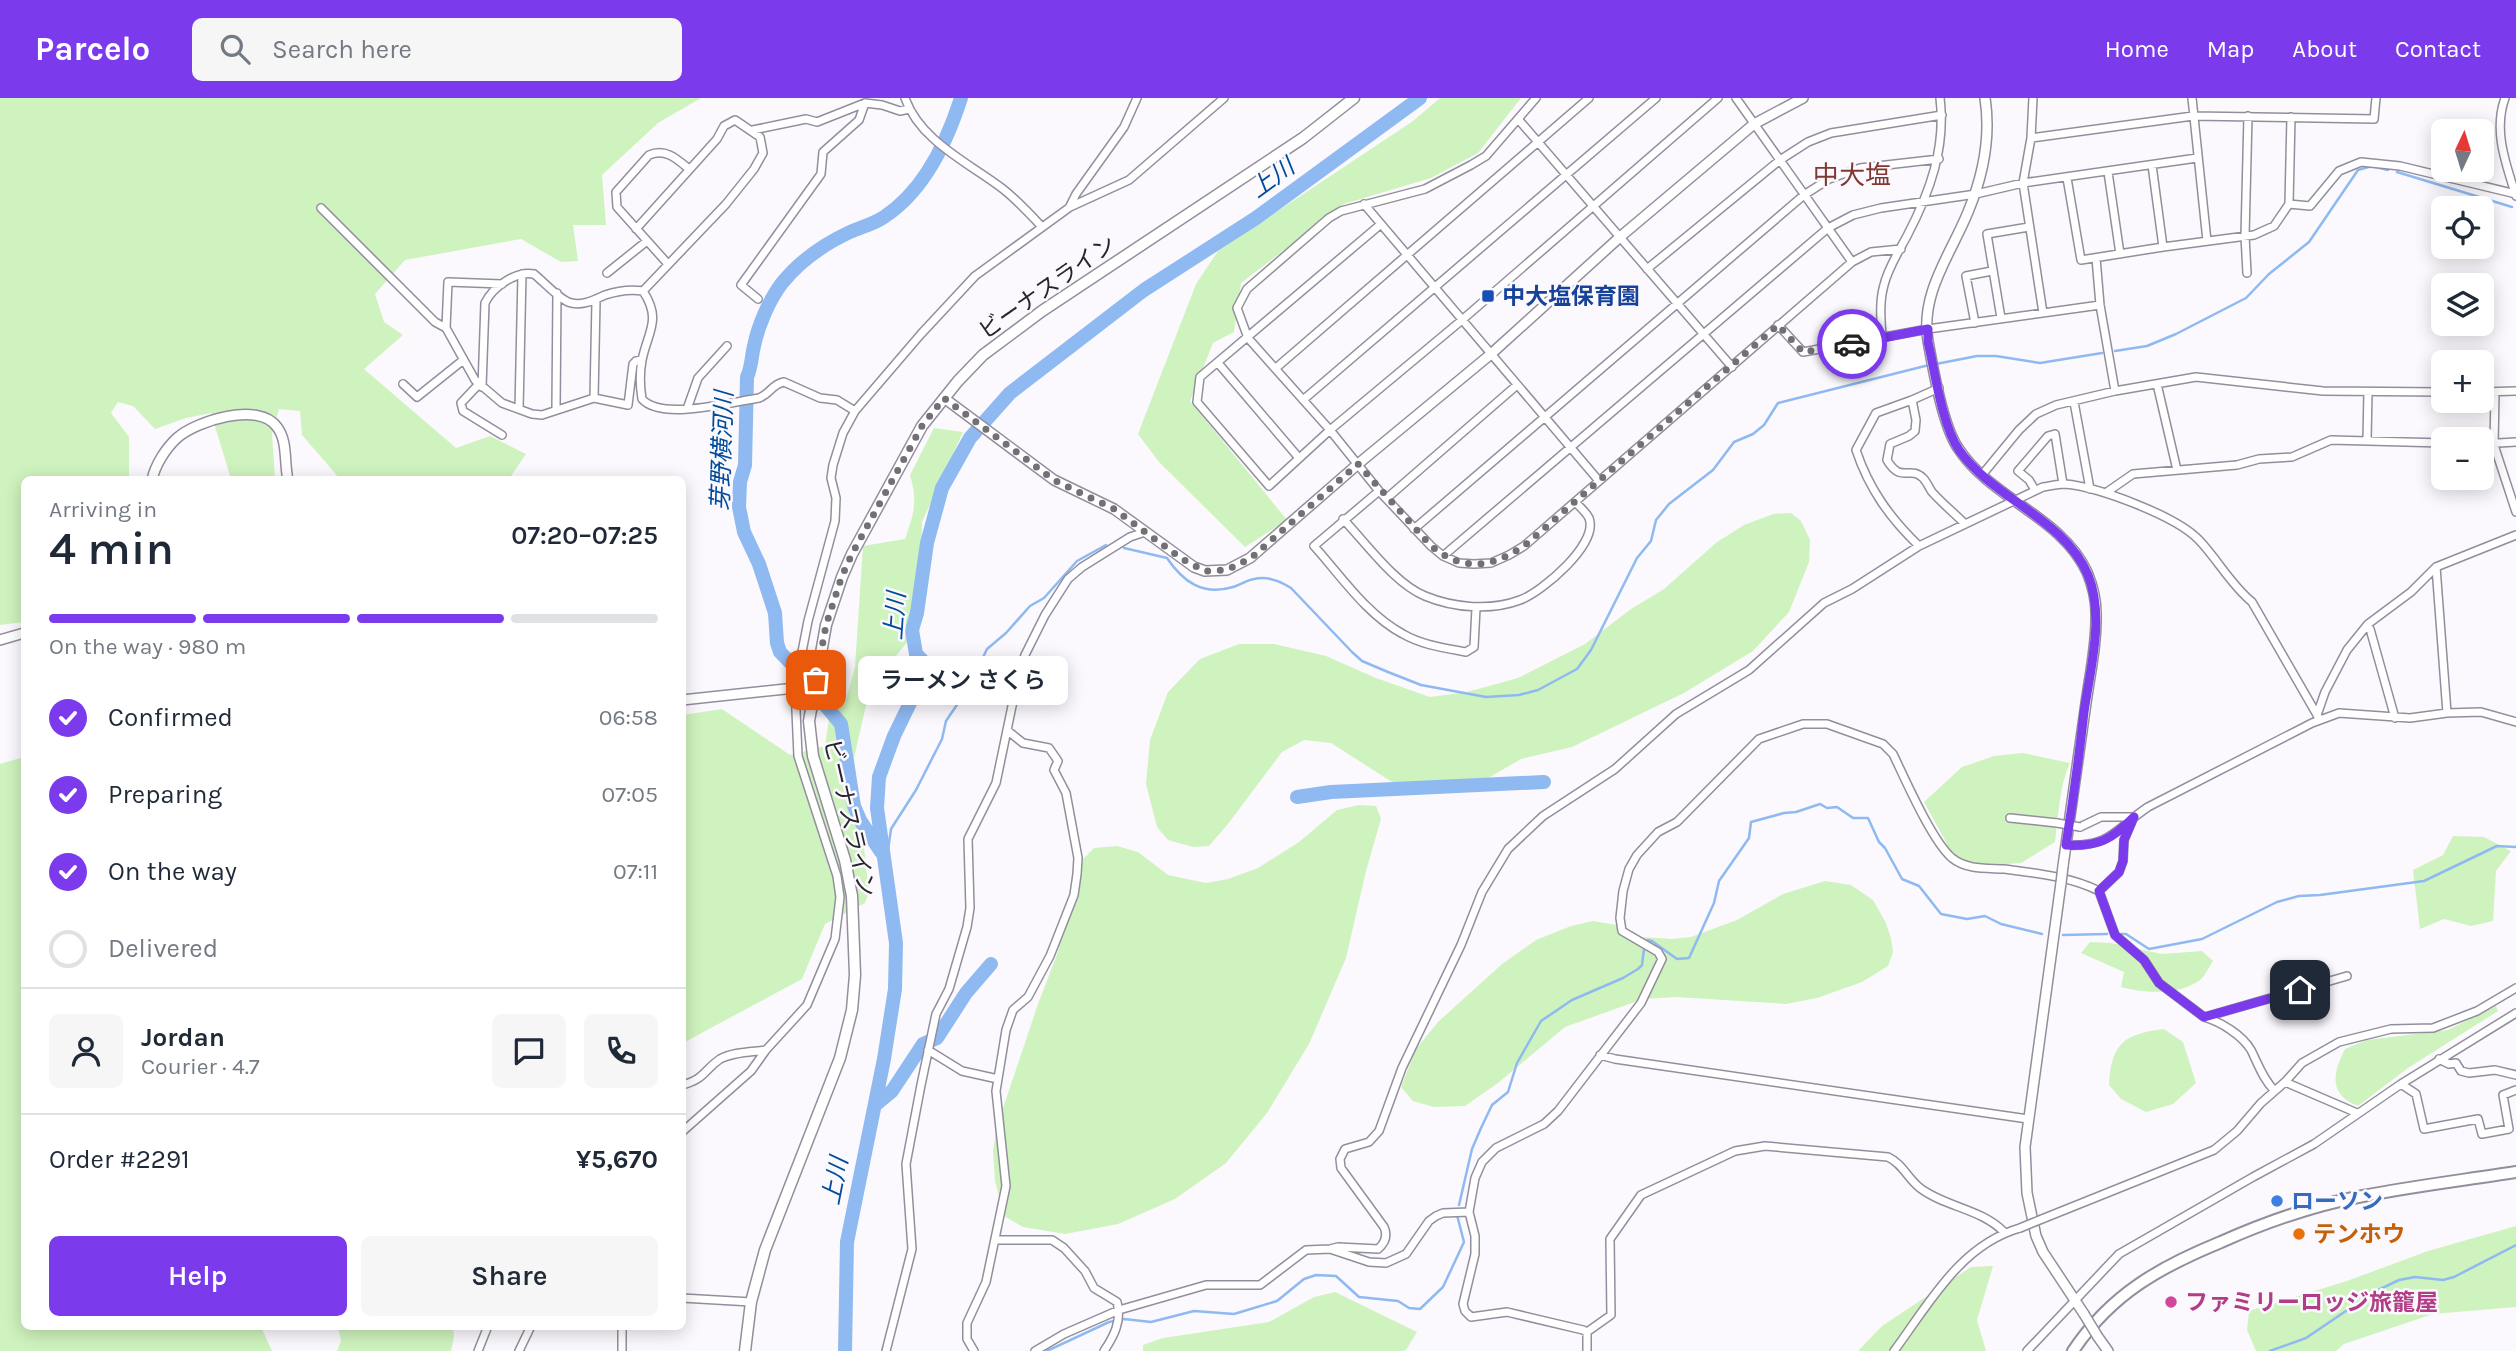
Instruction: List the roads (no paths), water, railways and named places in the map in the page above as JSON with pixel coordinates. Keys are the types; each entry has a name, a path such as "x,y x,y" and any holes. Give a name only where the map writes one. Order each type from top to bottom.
{"highway":[{"path":"2073,1351 2105,1312 2151,1275 2185,1256 2270,1222 2361,1196 2516,1172"}],"main road":[{"name":"ビーナスライン","path":"745,1351 751,1302 765,1250 783,1198 840,1058 852,1010 855,975 852,896 845,860 813,756 809,721 826,625 852,554 922,426 948,401 983,355 1009,334 1303,138 1354,98"}],"street":[{"path":"905,98 920,126 1007,191 1042,227"},
{"path":"1070,207 1076,194 1124,127 1137,98"},
{"path":"686,1128 751,1071 766,1050 807,1005 835,939 840,897 837,876 798,756 796,686 808,621 835,522 836,498 831,478 843,433 855,411 975,276 1070,207 1129,180 1159,157 1201,116 1224,98"},
{"path":"1536,98 1486,156 1472,166 1425,189 1364,204 1329,218 1247,289 1237,308 1248,338 1330,430 1379,491 1443,556 1459,563 1491,562 1524,546 1852,262 1871,252 1900,249"},
{"path":"1276,368 1589,98"},
{"path":"1303,400 1656,98"},
{"path":"1381,224 1200,377 1197,402 1269,486 1330,430 1462,320 1717,98"},
{"path":"1735,98 1852,262"},
{"path":"948,401 1054,480 1114,509 1194,567 1205,571 1227,570 1251,558 1358,464 1491,354 1620,237 1754,124 1803,98"},
{"path":"1882,338 1884,284 1924,202 1938,159 1942,115 1940,98"},
{"path":"1985,98 1985,153 1976,194 1933,286 1928,342 1950,432 1957,448 1982,475 2051,528 2079,558 2092,588 2096,612 2025,1147 2026,1194 2036,1236 2043,1252 2108,1351"},
{"path":"2032,98 2031,138 2023,183 2043,313"},
{"path":"2192,98 2207,241"},
{"path":"2031,138 2193,116 2374,119 2376,98"},
{"path":"2505,98 2501,110 2500,132 2505,163 2516,195"},
{"path":"753,130 806,119 817,122 865,103 900,111 909,109"},
{"path":"758,299 741,285 821,174 823,152 859,120 865,103"},
{"path":"1647,269 1780,160 1808,142 1831,133 1942,115"},
{"path":"2247,273 2245,236 2248,116"},
{"path":"2067,178 2081,260 2266,232 2274,226 2289,204 2291,117"},
{"path":"1518,119 1732,367"},
{"path":"636,229 717,139 724,126 735,120 760,136 763,153 754,169 726,204 643,291"},
{"path":"667,263 617,207 616,192 654,152 669,154 689,169"},
{"path":"1443,556 1828,228 1853,215 1976,194 2023,183 2197,158"},
{"path":"1414,529 1804,195 1829,179 1860,168 1938,159"},
{"path":"2289,204 2310,206 2339,172 2361,162 2400,166 2516,195"},
{"path":"2152,165 2163,247"},
{"path":"2108,172 2120,254"},
{"path":"1364,204 1599,481"},
{"path":"321,208 435,322 446,328"},
{"path":"2001,318 1987,234 2029,227"},
{"path":"607,273 647,241"},
{"path":"2096,258 2100,305 2115,391"},
{"path":"1975,323 1966,276 1992,271"},
{"path":"502,435 463,411 461,403 480,385 485,303 489,293 527,272 534,274 567,301 575,303 596,301 604,296 631,289 643,291"},
{"path":"519,409 522,274"},
{"path":"502,284 448,282 446,328 462,361 480,385 502,403 542,415 556,408 594,398 628,405 633,364 636,360 642,360"},
{"path":"643,291 654,317 642,360 640,392 646,404 652,407 687,409 759,398 768,394 778,383 784,382 820,398 837,400 855,411"},
{"path":"556,408 557,293"},
{"path":"594,398 596,301"},
{"path":"1778,325 1803,352 1928,329 2100,305"},
{"path":"687,409 698,377 727,346"},
{"path":"403,384 416,397 462,361"},
{"path":"1217,363 1300,458"},
{"path":"1982,475 2019,430 2036,414 2056,405 2115,391 2196,377 2323,391 2431,392"},
{"path":"2157,384 2177,470"},
{"path":"1387,498 1517,385"},
{"path":"1919,546 1898,526 1881,504 1862,469 1856,450 1876,413 1912,400 1938,386"},
{"path":"2516,391 2495,392 2494,445 2516,512"},
{"path":"2367,440 2368,392"},
{"path":"1912,400 1916,420 1914,431 1890,444 1887,460 1893,470 1922,477 1964,523"},
{"path":"2074,402 2090,489"},
{"path":"154,476 163,455 177,438 192,429 231,415 244,414 261,416 276,424 285,447 288,476"},
{"path":"2035,490 2029,480 2018,471 2048,436 2054,434 2063,484"},
{"path":"2107,492 2133,474 2237,466 2259,459 2292,457 2331,440 2431,443"},
{"path":"2494,445 2516,442"},
{"path":"1035,1351 1064,1334 1206,1285 1260,1285 1306,1250 1338,1247 1378,1249 1387,1233 1341,1168 1340,1159 1345,1149 1369,1142 1379,1131 1402,1068 1461,945 1482,892 1508,849 1543,816 1615,769 1676,714 1695,700 1749,670 1817,608 1919,546 1964,523 2035,490 2063,484 2107,492 2177,525 2197,538 2252,602 2318,717"},
{"path":"1379,491 1314,546 1383,622 1404,635 1433,646 1466,652 1474,647 1476,608"},
{"path":"1343,519 1405,584 1425,596 1476,608 1521,600 1562,572 1577,554 1590,528 1588,517 1575,502"},
{"path":"886,1351 912,1249 906,1164 928,1048 936,1014 949,989 967,927 970,908 968,839 996,783 1025,655 1053,600 1068,579 1130,537 1145,532"},
{"path":"2318,717 2325,692 2347,650 2365,628 2411,592 2436,567 2516,535"},
{"path":"2436,567 2447,713"},
{"path":"808,621 826,625"},
{"path":"2365,628 2370,629 2395,718"},
{"path":"0,640 21,634"},
{"path":"686,700 796,686"},
{"path":"2066,845 2102,842 2116,835 2134,817 2318,717 2339,713 2395,718 2482,712 2516,722"},
{"path":"2004,1232 1984,1218 1920,1188 1898,1162 1888,1157 1765,1146 1735,1151 1642,1195 1610,1239 1611,1315 1587,1332 1507,1312 1471,1317 1465,1311 1463,1304 1475,1254 1475,1236 1469,1212 1475,1178 1482,1162 1496,1148 1544,1124 1558,1111 1641,1003 1662,959 1658,952 1622,931 1620,918 1623,891 1629,869 1637,855 1658,832 1676,822 1759,739 1803,724 1827,724 1888,747 1937,839 1950,856 1964,865 2005,869 2085,884 2099,891 2115,935 2144,960 2159,983 2204,1017 2242,1038 2267,1083 2274,1090"},
{"path":"974,1351 967,1339 967,1323 986,1282 1006,1186 996,1103 1009,1017 1028,997 1049,956 1074,895 1078,858 1066,793 1054,770 1058,761 1049,748 1023,743 1008,731"},
{"path":"798,733 810,734"},
{"path":"2010,818 2080,827 2101,817 2134,817"},
{"path":"2099,891 2119,872 2123,861 2124,840 2134,817"},
{"path":"2204,1017 2347,976"},
{"path":"1894,1351 1956,1267 1976,1248 2004,1232 2214,1150 2237,1131 2302,1063 2339,1042 2391,1028 2433,1028 2477,1011 2516,988"},
{"path":"2027,1351 2119,1254 2314,1144 2439,1059 2516,1013"},
{"path":"928,1048 962,1071 998,1079"},
{"path":"686,1084 701,1079 719,1060 730,1055 766,1050"},
{"path":"1600,1055 2028,1119"},
{"path":"2439,1059 2449,1064 2456,1063 2461,1071 2469,1073 2495,1070 2516,1075"},
{"path":"2285,1082 2357,1113"},
{"path":"2401,1084 2416,1094 2424,1129 2478,1119 2482,1134 2509,1129 2503,1095 2516,1090"},
{"path":"1330,1249 1368,1262 1386,1263 1406,1254 1429,1221 1436,1216 1443,1213 1469,1212"},
{"path":"996,1240 1052,1240 1065,1248 1085,1271 1094,1289 1117,1302 1119,1313 1116,1333 1104,1351"},
{"path":"686,1298 751,1302"},
{"path":"478,1351 486,1330"},
{"path":"519,1351 529,1330"},
{"path":"622,1330 622,1351"},
{"path":"1587,1332 1587,1351"}],"waterway":[{"name":"芽野横河川","path":"881,852 854,806 841,724 807,680 780,652 775,613 759,564 744,532 739,507 740,482 745,465 747,377 761,322 782,283 797,267 822,248 880,219 911,194 941,148 961,98"},
{"name":"上川","path":"845,1351 847,1242 884,1059 895,989 896,943 877,808 879,777 894,736 928,666 916,654 912,630 927,543 942,488 970,438 1010,393 1144,290 1256,218 1420,98"},
{"path":"2115,351 2147,346 2246,298 2269,274 2309,242 2358,170 2372,166 2388,170"},
{"path":"2397,172 2512,207"},
{"path":"1936,364 1977,356 2040,363 2102,353"},
{"path":"1124,548 1167,558 1187,580 1212,590 1259,578 1282,583 1291,588 1362,661 1421,685 1486,697 1519,695 1538,690 1577,669 1591,650 1637,558 1651,541 1656,520 1669,504 1713,470 1734,442 1753,434 1764,425 1778,403 1929,365"},
{"path":"884,857 888,850 891,829 916,790 942,739 946,721 969,687 987,649 1006,633 1030,606 1044,598 1077,561 1106,545"},
{"path":"1297,797 1331,792 1544,782"},
{"path":"1648,940 1677,959 1689,958 1714,903 1719,881 1749,838 1751,822 1820,804 1827,808 1837,807 1853,818 1868,818 1902,879 1919,886 1941,914 1967,919 1985,916 2001,924 2042,934"},
{"path":"2121,934 2126,934 2149,949 2202,939 2277,902 2299,896 2424,881 2497,846 2516,847"},
{"path":"2063,935 2107,934"},
{"path":"1459,1205 1472,1149 1481,1128 1492,1105 1508,1092 1517,1063 1541,1021 1572,1000 1638,969 1642,965 1644,949"},
{"path":"875,1105 892,1091 923,1044 937,1038 966,993 991,964"},
{"path":"1047,1351 1109,1322 1124,1319 1151,1322 1194,1311 1234,1314 1277,1301 1304,1279 1316,1275 1336,1276 1359,1297 1398,1301 1409,1308 1420,1309 1443,1287 1464,1242 1457,1215"},
{"path":"2270,1351 2306,1338 2374,1292 2399,1280 2415,1277 2443,1280 2454,1277 2516,1245"}],"place":[{"name":"中大塩保育園","path":"1488,296"},
{"name":"ラーメン さくら","path":"816,680"},
{"name":"ローソン","path":"2277,1201"},
{"name":"テンホウ","path":"2299,1234"},
{"name":"ファミリーロッジ旅籠屋","path":"2171,1302"}],"district":[{"name":"中大塩","path":"1852,175"}]}
